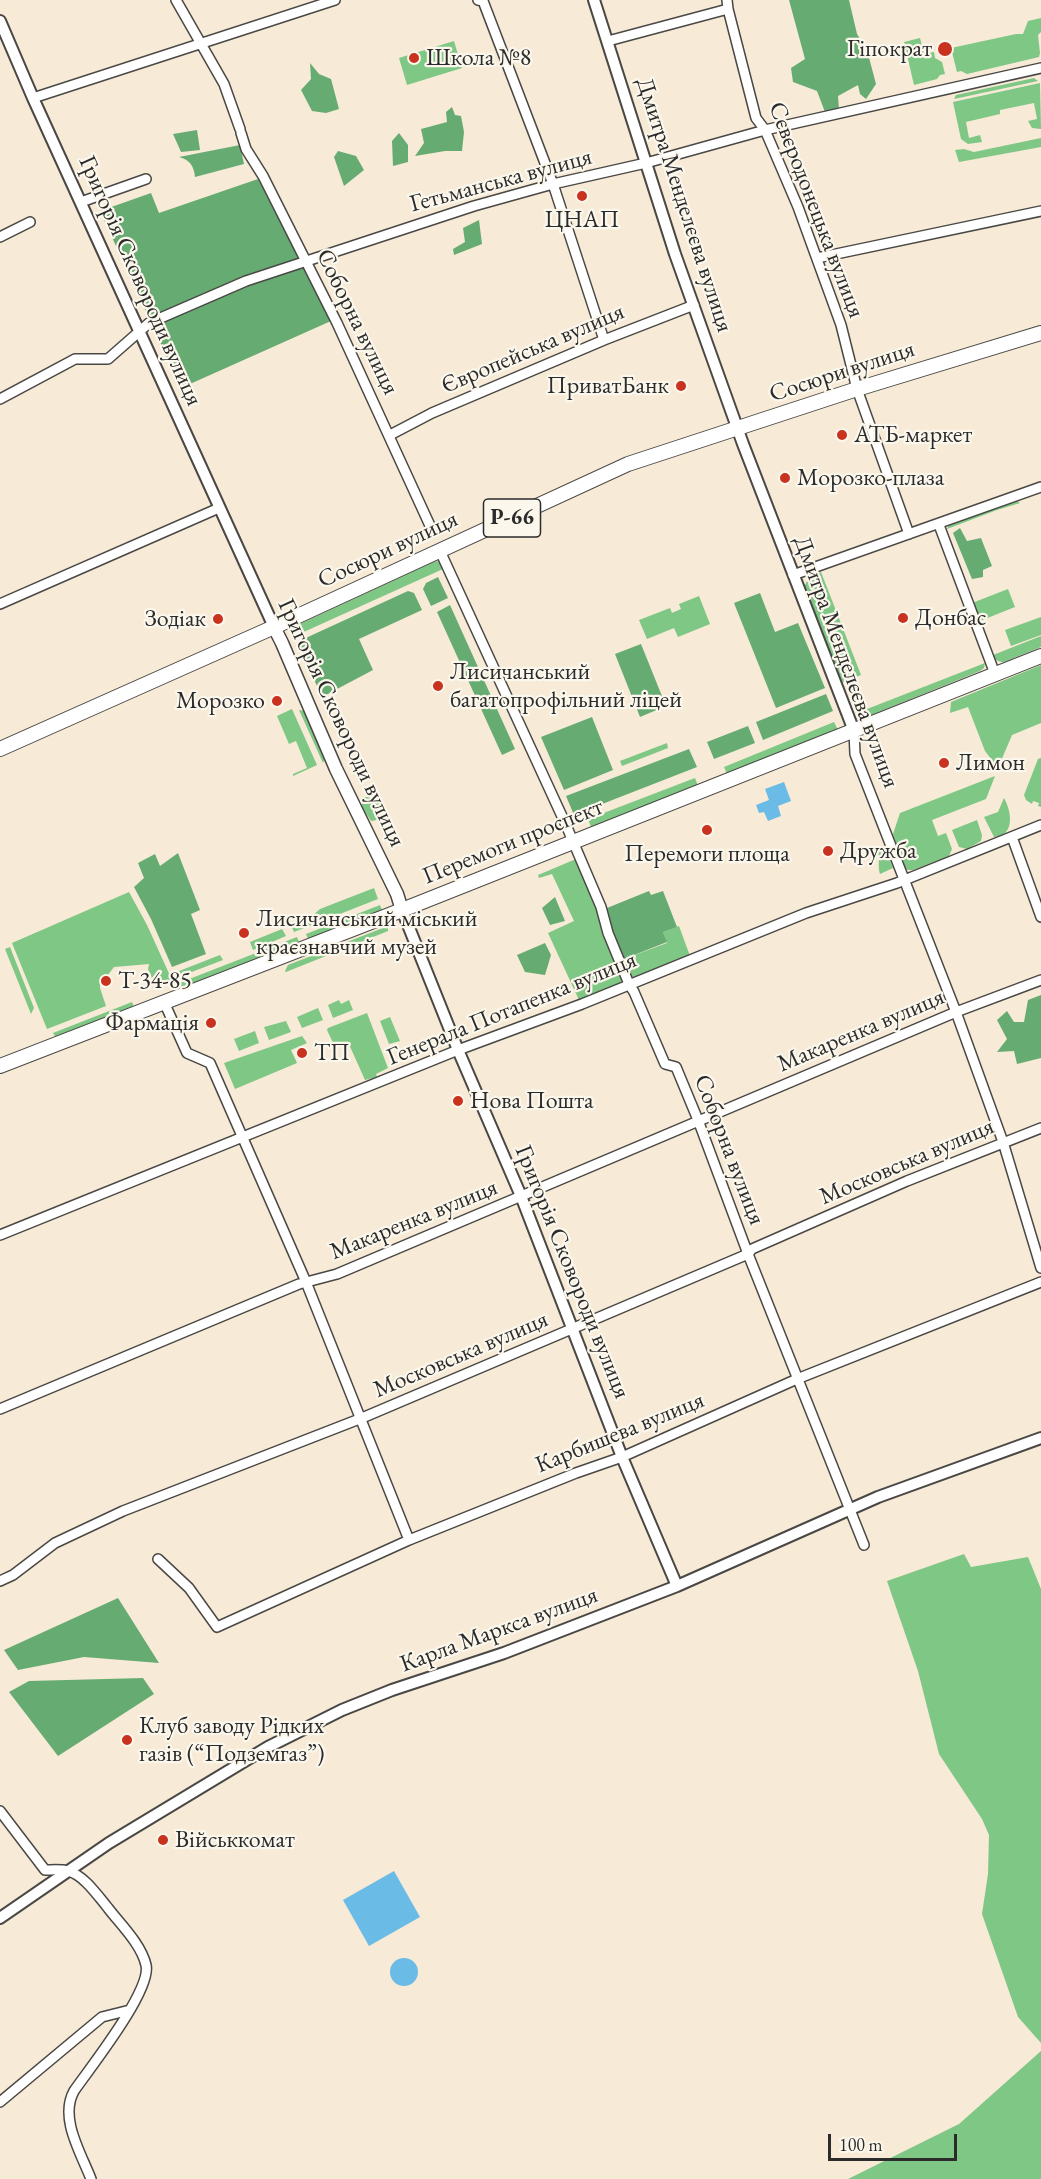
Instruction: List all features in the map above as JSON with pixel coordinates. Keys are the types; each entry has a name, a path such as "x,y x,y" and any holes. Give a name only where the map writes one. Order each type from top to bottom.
{"main road":[{"name":"Сосюри вулиця","path":"0,749 274,627 628,464 857,389 1041,333"},
{"name":"Григорія Сковороди вулиця","path":"274,627 336,769 397,894 402,910"},
{"name":"Перемоги проспект","path":"0,1066 402,910 1041,656"}],"street":[{"name":"Соборна вулиця","path":"176,0 224,84 246,149 306,260 390,435 432,530"},
{"path":"33,98 335,0"},
{"path":"478,0 483,2 553,184 604,340"},
{"name":"Дмитра Менделєєва вулиця","path":"594,0 646,164 737,428 854,731 855,754 956,1012 1003,1142 1041,1268"},
{"path":"608,41 728,5"},
{"name":"Сєвєродонецька вулиця","path":"728,5 756,118 765,130 817,258 841,325 857,389 909,534"},
{"name":"Григорія Сковороди вулиця","path":"0,21 274,627"},
{"name":"Гетьманська вулиця","path":"0,399 75,359 108,359 149,323 246,281 474,206 553,184 646,164 765,130 1041,68"},
{"path":"81,202 146,179"},
{"path":"817,258 1041,211"},
{"path":"0,237 30,222"},
{"name":"Європейська вулиця","path":"390,435 432,413 604,340 694,305"},
{"path":"793,575 1041,487"},
{"path":"0,604 219,508"},
{"path":"939,525 995,674"},
{"name":"Соборна вулиця","path":"440,551 567,825 601,907 608,933 665,1064 676,1067 864,1545"},
{"name":"Генерала Потапенка вулиця","path":"0,1234 806,913 903,881 1041,825"},
{"path":"1012,837 1041,917"},
{"name":"Григорія Сковороди вулиця","path":"402,910 458,1050 521,1196 622,1457 677,1586"},
{"name":"Макаренка вулиця","path":"0,1409 306,1282 337,1274 956,1012 1041,980"},
{"path":"164,1002 187,1053 210,1063 306,1282 409,1540"},
{"name":"Московська вулиця","path":"0,1581 55,1543 123,1511 362,1418 748,1254 752,1249 886,1190 1041,1128"},
{"name":"Карбишева вулиця","path":"158,1559 189,1588 217,1627 409,1540 622,1457 797,1379 1041,1282"},
{"name":"Карла Маркса вулиця","path":"0,1918 109,1843 268,1747 345,1708 504,1653 677,1586 850,1508 1041,1438"},
{"path":"0,1811 45,1870 69,1871 89,1885 138,1947 146,1964 147,1972 143,1988 74,2091 68,2106 71,2125 91,2179"},
{"path":"0,2102 102,2017 130,2010"}],"green space":[{"path":"789,0 849,0 857,34 867,50 876,84 866,99 860,94 858,85 838,96 839,109 825,112 817,91 793,82 791,68 805,59"},
{"path":"1041,18 1041,32 1038,35 1039,57 967,74 957,72 951,48 1023,34 1028,21"},
{"path":"920,38 924,54 934,52 935,58 942,62 945,74 940,75 937,79 914,85 904,42"},
{"path":"454,41 462,68 407,85 399,58"},
{"path":"310,63 319,74 331,79 339,109 326,113 312,111 301,90 311,79"},
{"path":"1034,78 1038,81 954,99 956,95"},
{"path":"1040,83 1041,129 1032,128 1028,121 1037,119 1034,103 1000,110 1000,114 966,122 969,138 980,135 982,142 968,144 961,139 953,102"},
{"path":"452,107 455,115 461,116 464,132 462,151 415,156 424,143 421,129 447,122 446,112"},
{"path":"197,130 200,150 181,152 173,134"},
{"path":"399,133 408,145 408,162 393,166 392,141"},
{"path":"1041,138 1041,147 959,162 955,150 964,149 974,152"},
{"path":"240,145 244,164 195,177 191,164 179,157"},
{"path":"338,151 356,156 364,170 344,186 334,157"},
{"path":"258,179 331,321 181,388 100,211 151,193 159,213"},
{"path":"479,220 482,244 454,255 453,249 465,242 463,228"},
{"path":"1016,500 1020,503 947,529 949,525"},
{"path":"960,528 967,541 981,538 992,566 983,570 983,577 972,579 953,533"},
{"path":"436,561 440,562 443,569 297,635 293,627"},
{"path":"821,572 861,675 841,683 804,593 809,577"},
{"path":"438,577 448,598 431,606 423,589 426,583"},
{"path":"1008,589 1015,607 980,621 972,603"},
{"path":"408,591 414,593 422,610 359,639 373,670 322,697 297,642"},
{"path":"760,593 775,632 798,623 825,688 776,708 734,603"},
{"path":"699,596 710,624 678,637 674,628 647,639 639,620 670,608 672,613 681,609 679,604"},
{"path":"450,605 515,749 502,755 437,612"},
{"path":"1041,617 1041,635 1011,646 1005,630"},
{"path":"1041,636 1041,647 1004,662 1000,662 993,655"},
{"path":"641,644 666,706 640,717 615,654"},
{"path":"985,663 984,668 980,671 869,716 867,709"},
{"path":"1041,665 1041,723 1012,735 998,768 985,751 968,707 950,713 951,702"},
{"path":"826,694 833,711 763,740 756,722"},
{"path":"292,709 317,765 293,776 307,768 296,741 289,744 277,716"},
{"path":"299,710 305,711 325,758 323,763"},
{"path":"592,717 613,770 564,790 541,737"},
{"path":"834,722 838,730 727,774 724,767"},
{"path":"748,726 755,743 714,759 707,742"},
{"path":"667,743 668,748 622,766 620,761"},
{"path":"689,749 697,767 574,815 566,796"},
{"path":"1041,758 1041,807 1038,806 1039,803 1033,801 1032,804 1026,800 1024,795 1038,759"},
{"path":"995,776 986,799 932,820 938,836 946,833 952,849 949,856 913,870 904,868 893,834 900,813"},
{"path":"695,778 698,786 591,827 588,819"},
{"path":"365,797 376,797 383,803 377,820 371,821 361,806"},
{"path":"1004,798 1010,816 1009,828 1001,836 994,837 984,817 998,812"},
{"path":"977,820 982,835 981,841 967,849 959,847 952,830"},
{"path":"884,846 893,868 880,874 877,848"},
{"path":"178,853 200,910 191,914 206,954 172,967 134,887 144,878 138,863 155,854 160,866"},
{"path":"576,859 598,909 623,978 620,985 579,1000 548,933 574,921 552,874 539,878 538,875"},
{"path":"374,888 378,899 294,932 291,925 310,918 320,909"},
{"path":"649,891 651,895 663,891 677,927 663,932 667,942 624,959 608,920 607,908"},
{"path":"129,892 172,980 156,987 148,969 149,964 114,967 107,976 100,979 100,988 106,1006 47,1029 12,943"},
{"path":"555,897 565,921 550,925 542,908"},
{"path":"380,905 382,910 308,939 306,934"},
{"path":"608,920 624,959 667,943 663,932 679,926 690,956 630,979"},
{"path":"388,926 388,931 285,971 288,965"},
{"path":"282,929 286,936 253,950 250,942"},
{"path":"297,937 299,942 181,988 179,983"},
{"path":"545,943 551,955 545,975 525,972 517,955"},
{"path":"10,947 34,1008 31,1014 5,949"},
{"path":"220,955 223,960 176,978 174,973"},
{"path":"1041,995 1041,1058 1017,1064 1014,1051 997,1052 1007,1039 997,1020 1007,1011 1014,1022 1024,1022 1028,1000"},
{"path":"339,1000 341,1004 349,1000 353,1010 333,1018 328,1005"},
{"path":"132,1002 134,1007 56,1038 53,1033"},
{"path":"318,1008 323,1020 302,1028 297,1017"},
{"path":"367,1013 388,1068 376,1074 377,1077 365,1080 348,1042 335,1047 327,1030"},
{"path":"390,1017 400,1041 389,1044 380,1021"},
{"path":"286,1021 291,1032 269,1040 264,1027"},
{"path":"255,1031 259,1043 239,1051 234,1039"},
{"path":"302,1036 307,1043 291,1050 297,1063 235,1089 224,1063"},
{"path":"964,1554 971,1567 1028,1557 1041,1589 1041,2043 1018,2017 982,1914 988,1874 989,1835 982,1819 939,1754 918,1671 887,1581"},
{"path":"118,1598 159,1663 84,1657 18,1670 4,1650"},
{"path":"143,1678 154,1694 58,1756 9,1692 29,1681"},
{"path":"1041,2051 1041,2179 848,2179 959,2124"}],"water":[{"path":"784,782 791,801 778,806 781,816 768,821 764,812 759,813 756,805 769,800 765,789"},
{"path":"394,1871 420,1917 369,1946 343,1900"},
{"path":"404,1958 414,1962 418,1972 414,1982 404,1986 394,1982 390,1972 394,1962"}],"place":[{"name":"Гіпократ","path":"945,49"},
{"name":"Школа №8","path":"414,58"},
{"name":"ЦНАП","path":"582,196"},
{"name":"ПриватБанк","path":"681,386"},
{"name":"АТБ-маркет","path":"842,435"},
{"name":"Морозко-плаза","path":"785,478"},
{"name":"Донбас","path":"903,618"},
{"name":"Зодіак","path":"218,619"},
{"name":"Лисичанський багатопрофільний ліцей","path":"438,686"},
{"name":"Морозко","path":"277,701"},
{"name":"Лимон","path":"944,763"},
{"name":"Перемоги площа","path":"707,830"},
{"name":"Дружба","path":"828,851"},
{"name":"Лисичанський міський краєзнавчий музей","path":"244,933"},
{"name":"Т-34-85","path":"106,981"},
{"name":"Фармація","path":"211,1023"},
{"name":"ТП","path":"302,1053"},
{"name":"Нова Пошта","path":"458,1101"},
{"name":"Клуб заводу Рідких газів (“Подземгаз”)","path":"127,1740"},
{"name":"Військкомат","path":"163,1840"}]}
